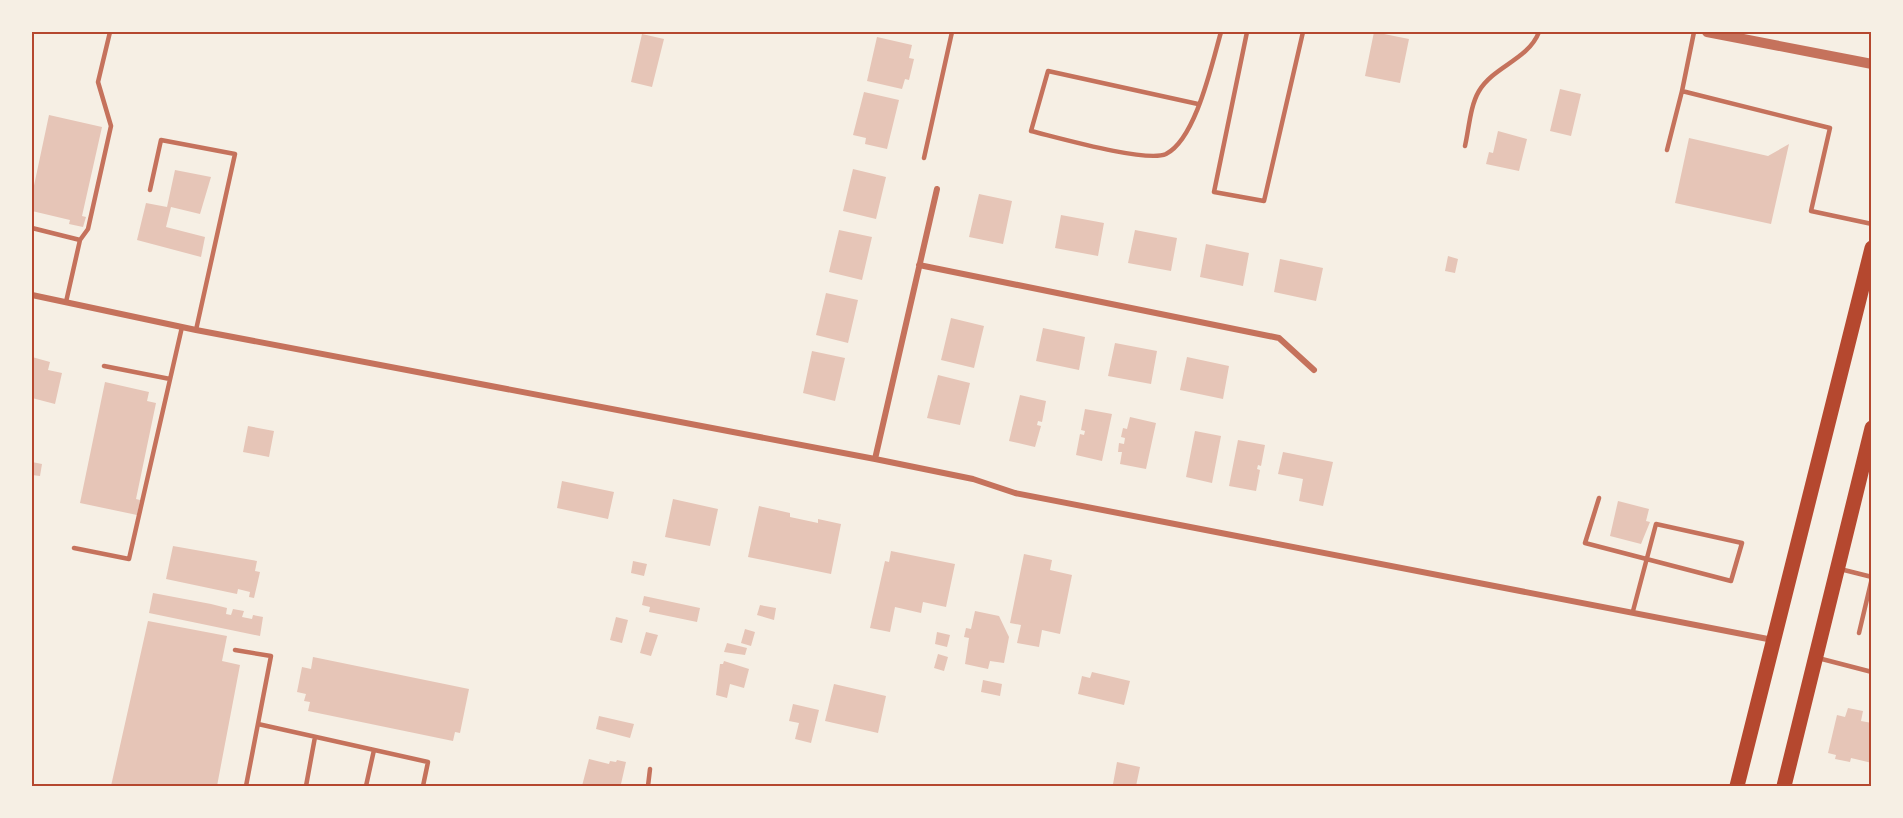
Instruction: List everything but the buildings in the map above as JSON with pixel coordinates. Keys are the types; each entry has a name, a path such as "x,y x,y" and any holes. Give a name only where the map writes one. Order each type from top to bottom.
{"main road":[{"path":"1737,786 1872,248"},
{"path":"1784,786 1872,428"}],"street":[{"path":"1707,32 1744,35 1872,64"},
{"path":"875,459 937,189"},
{"path":"919,266 1279,338 1314,370"},
{"path":"32,295 196,330 875,459 973,479 1014,493 1367,563 1633,611 1775,640"}],"lane":[{"path":"66,302 80,240 88,229 111,126 98,82 110,32"},
{"path":"924,159 952,32"},
{"path":"1198,104 1048,71 1031,131 1139,155 1165,154 1185,137 1198,104 1221,32"},
{"path":"1247,32 1214,192 1264,201 1303,32"},
{"path":"1465,146 1478,92 1498,70 1532,46 1539,32"},
{"path":"1667,150 1694,32"},
{"path":"1682,91 1830,128 1810,212 1872,224"},
{"path":"150,190 161,140 235,154 196,330"},
{"path":"32,228 80,240"},
{"path":"74,548 129,559 182,327"},
{"path":"104,366 170,379"},
{"path":"1599,498 1585,543 1647,560 1731,581 1742,543 1656,524 1647,560 1633,611"},
{"path":"1837,569 1872,577 1858,633"},
{"path":"235,650 271,656 246,786"},
{"path":"1815,657 1872,672"},
{"path":"258,724 428,762 423,786"},
{"path":"306,786 315,737"},
{"path":"366,786 374,750"},
{"path":"648,786 650,769"}]}
